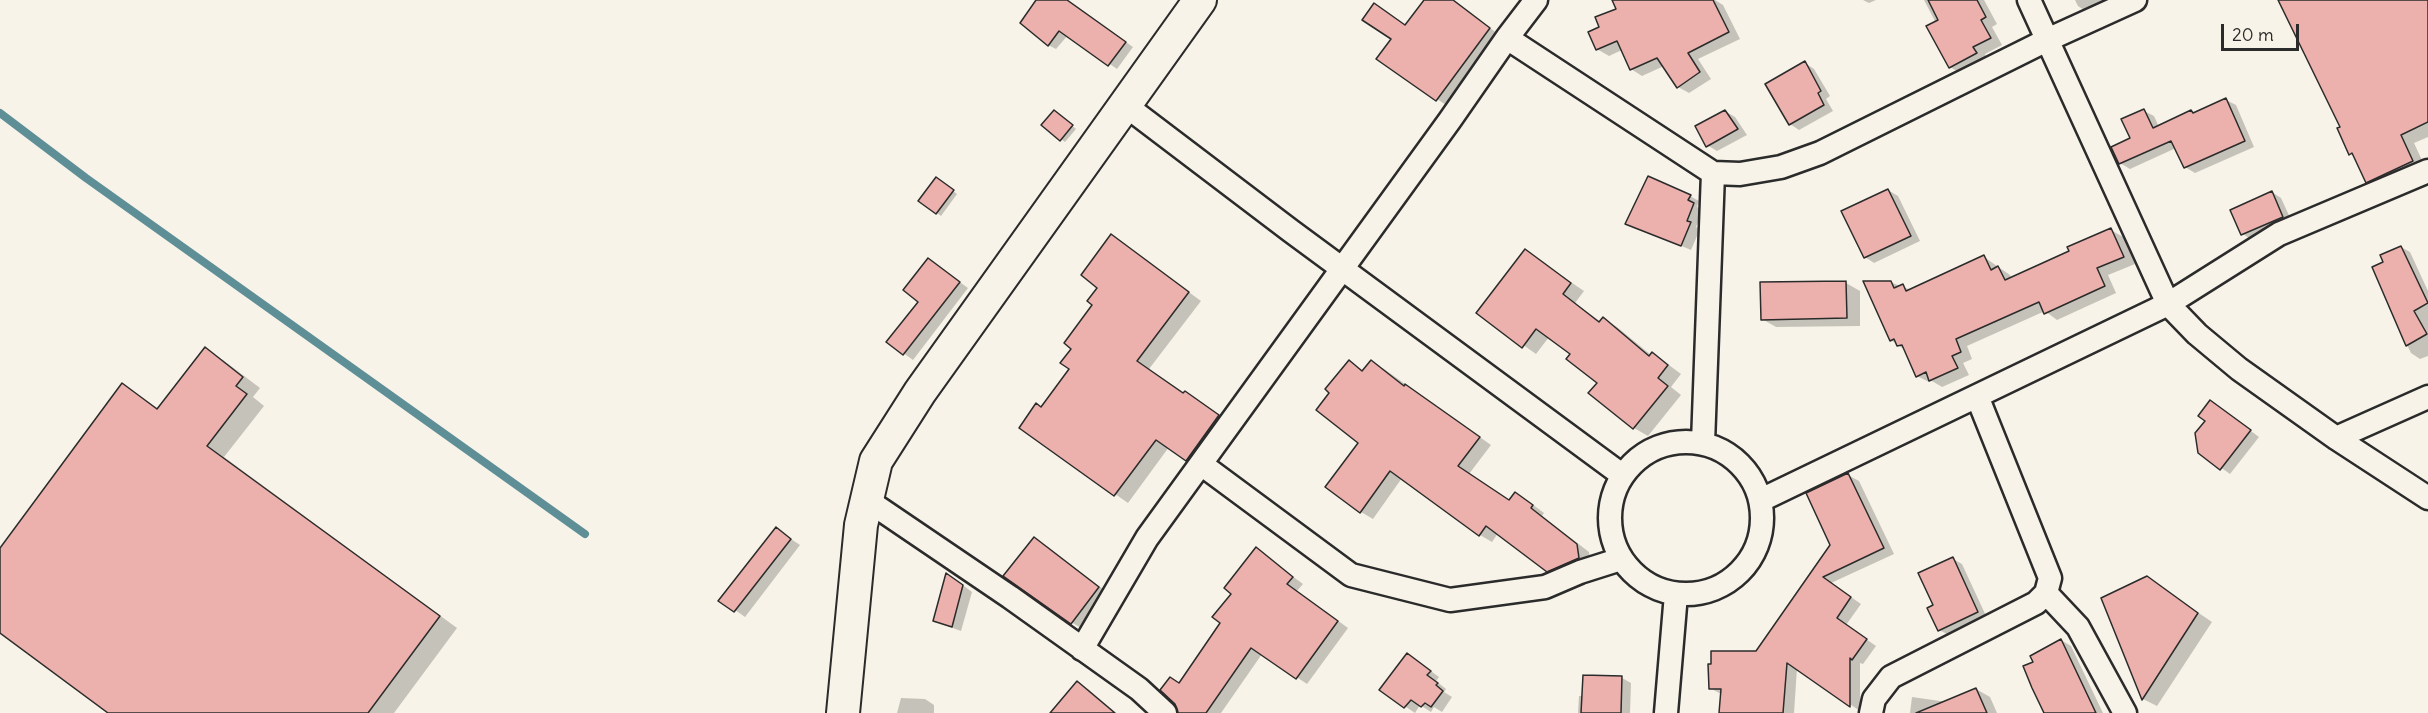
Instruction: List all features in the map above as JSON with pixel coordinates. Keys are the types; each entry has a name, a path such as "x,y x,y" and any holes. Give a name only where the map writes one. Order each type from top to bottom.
{"street":[{"path":"843,713 861,525 876,461 920,392 1200,0"},
{"path":"1082,649 1147,538 1536,0"},
{"path":"2029,0 2168,304 2197,334 2239,369 2336,438 2428,498"},
{"path":"1507,38 1713,173 1740,174 1781,167 1820,153 2048,40 2135,0"},
{"path":"1125,105 1622,475"},
{"path":"1761,500 2168,304 2279,234 2428,171"},
{"path":"1703,443 1713,173"},
{"path":"1871,713 1874,699 1891,677 2036,603 2046,593 2050,578 1977,396"},
{"path":"2336,438 2428,397"},
{"path":"1680,441 1703,443 1723,450 1740,463 1754,480 1761,500 1764,521 1760,542 1750,561 1736,577 1718,588 1697,594 1676,594 1654,588 1636,576 1621,559 1612,538 1609,517 1612,495 1622,475 1638,458 1658,446 1680,441"},
{"path":"1201,464 1351,575 1450,600 1545,587 1580,572 1621,559"},
{"path":"867,500 1139,689 1165,713"},
{"path":"2046,593 2078,627 2125,713"},
{"path":"1666,713 1676,594"}],"building":[{"path":"1036,0 1067,0 1126,42 1108,66 1059,31 1048,46 1020,23"},
{"path":"1424,0 1453,0 1490,28 1436,101 1376,59 1391,39 1362,20 1374,3 1405,25"},
{"path":"1612,0 1713,0 1729,32 1688,53 1700,72 1677,88 1657,58 1630,70 1617,41 1596,50 1588,32 1599,27 1595,17 1616,9"},
{"path":"1928,0 1977,0 1986,17 1981,20 1991,38 1973,47 1977,53 1949,68 1926,26 1938,20"},
{"path":"2278,0 2428,0 2428,122 2401,135 2413,161 2366,183 2352,153 2349,155 2337,128 2340,127"},
{"path":"1805,61 1821,91 1818,93 1824,105 1789,125 1765,84"},
{"path":"2226,98 2245,141 2184,168 2171,141 2119,164 2111,147 2130,138 2121,119 2144,109 2153,128 2191,110 2193,113"},
{"path":"1054,110 1073,125 1060,141 1041,125"},
{"path":"1725,110 1738,129 1706,147 1695,126"},
{"path":"1648,176 1691,195 1688,200 1694,203 1687,221 1691,222 1681,246 1625,224"},
{"path":"936,177 954,190 936,214 918,201"},
{"path":"1888,189 1911,236 1864,258 1841,211"},
{"path":"2272,191 2283,217 2241,235 2230,210"},
{"path":"2111,228 2124,257 2097,268 2105,286 2044,314 2039,302 1956,339 1961,352 1952,356 1958,368 1929,381 1926,372 1916,377 1902,345 1897,346 1894,339 1890,341 1863,281 1891,281 1894,288 1903,284 1906,291 1984,255 1991,270 1998,266 2005,280 2069,251 2067,247"},
{"path":"1111,234 1189,292 1137,361 1219,415 1186,461 1156,440 1114,496 1019,428 1036,403 1041,407 1069,369 1060,363 1071,349 1064,343 1092,305 1087,301 1097,288 1081,275"},
{"path":"2401,246 2428,303 2414,311 2427,334 2406,346 2372,267 2383,262 2380,255"},
{"path":"1525,249 1571,283 1563,294 1599,322 1603,317 1649,356 1652,352 1668,365 1658,378 1668,386 1633,429 1588,393 1597,383 1566,359 1570,354 1536,329 1522,348 1476,313"},
{"path":"928,258 960,282 903,355 886,342 918,302 903,290"},
{"path":"1846,281 1847,318 1761,320 1760,282"},
{"path":"205,347 243,377 236,386 247,394 207,446 440,616 368,713 108,713 0,633 0,548 122,383 157,409"},
{"path":"1349,360 1362,371 1371,360 1404,386 1405,384 1480,437 1458,466 1509,500 1515,492 1533,505 1531,508 1577,544 1579,558 1547,572 1486,526 1479,536 1390,471 1360,513 1325,487 1358,443 1316,410 1329,393 1325,389"},
{"path":"2210,400 2251,430 2220,470 2198,453 2195,433 2205,421 2198,416"},
{"path":"1848,473 1884,548 1823,577 1851,597 1837,618 1867,639 1852,660 1850,658 1850,707 1787,663 1783,713 1719,713 1721,689 1709,689 1708,664 1711,664 1711,651 1756,651 1830,545 1806,493"},
{"path":"776,527 791,539 734,612 718,601"},
{"path":"1034,537 1099,587 1071,624 1003,576"},
{"path":"1256,547 1293,577 1287,584 1338,621 1296,679 1251,648 1206,713 1178,713 1175,704 1160,690 1170,677 1179,683 1220,623 1212,617 1231,594 1224,588"},
{"path":"1953,557 1978,612 1938,631 1927,608 1933,605 1918,573"},
{"path":"946,573 963,585 952,627 933,621"},
{"path":"2147,576 2198,613 2142,700 2101,598"},
{"path":"2061,639 2096,713 2044,713 2032,688 2023,666 2033,662 2030,656"},
{"path":"1407,653 1431,671 1427,675 1438,683 1436,685 1443,691 1431,707 1425,703 1421,707 1411,700 1404,708 1379,690"},
{"path":"1583,675 1622,676 1621,713 1581,713"},
{"path":"1077,681 1115,713 1050,713"},
{"path":"1976,688 1987,713 1916,713"}],"waterway":[{"path":"0,113 86,178 585,534"}]}
